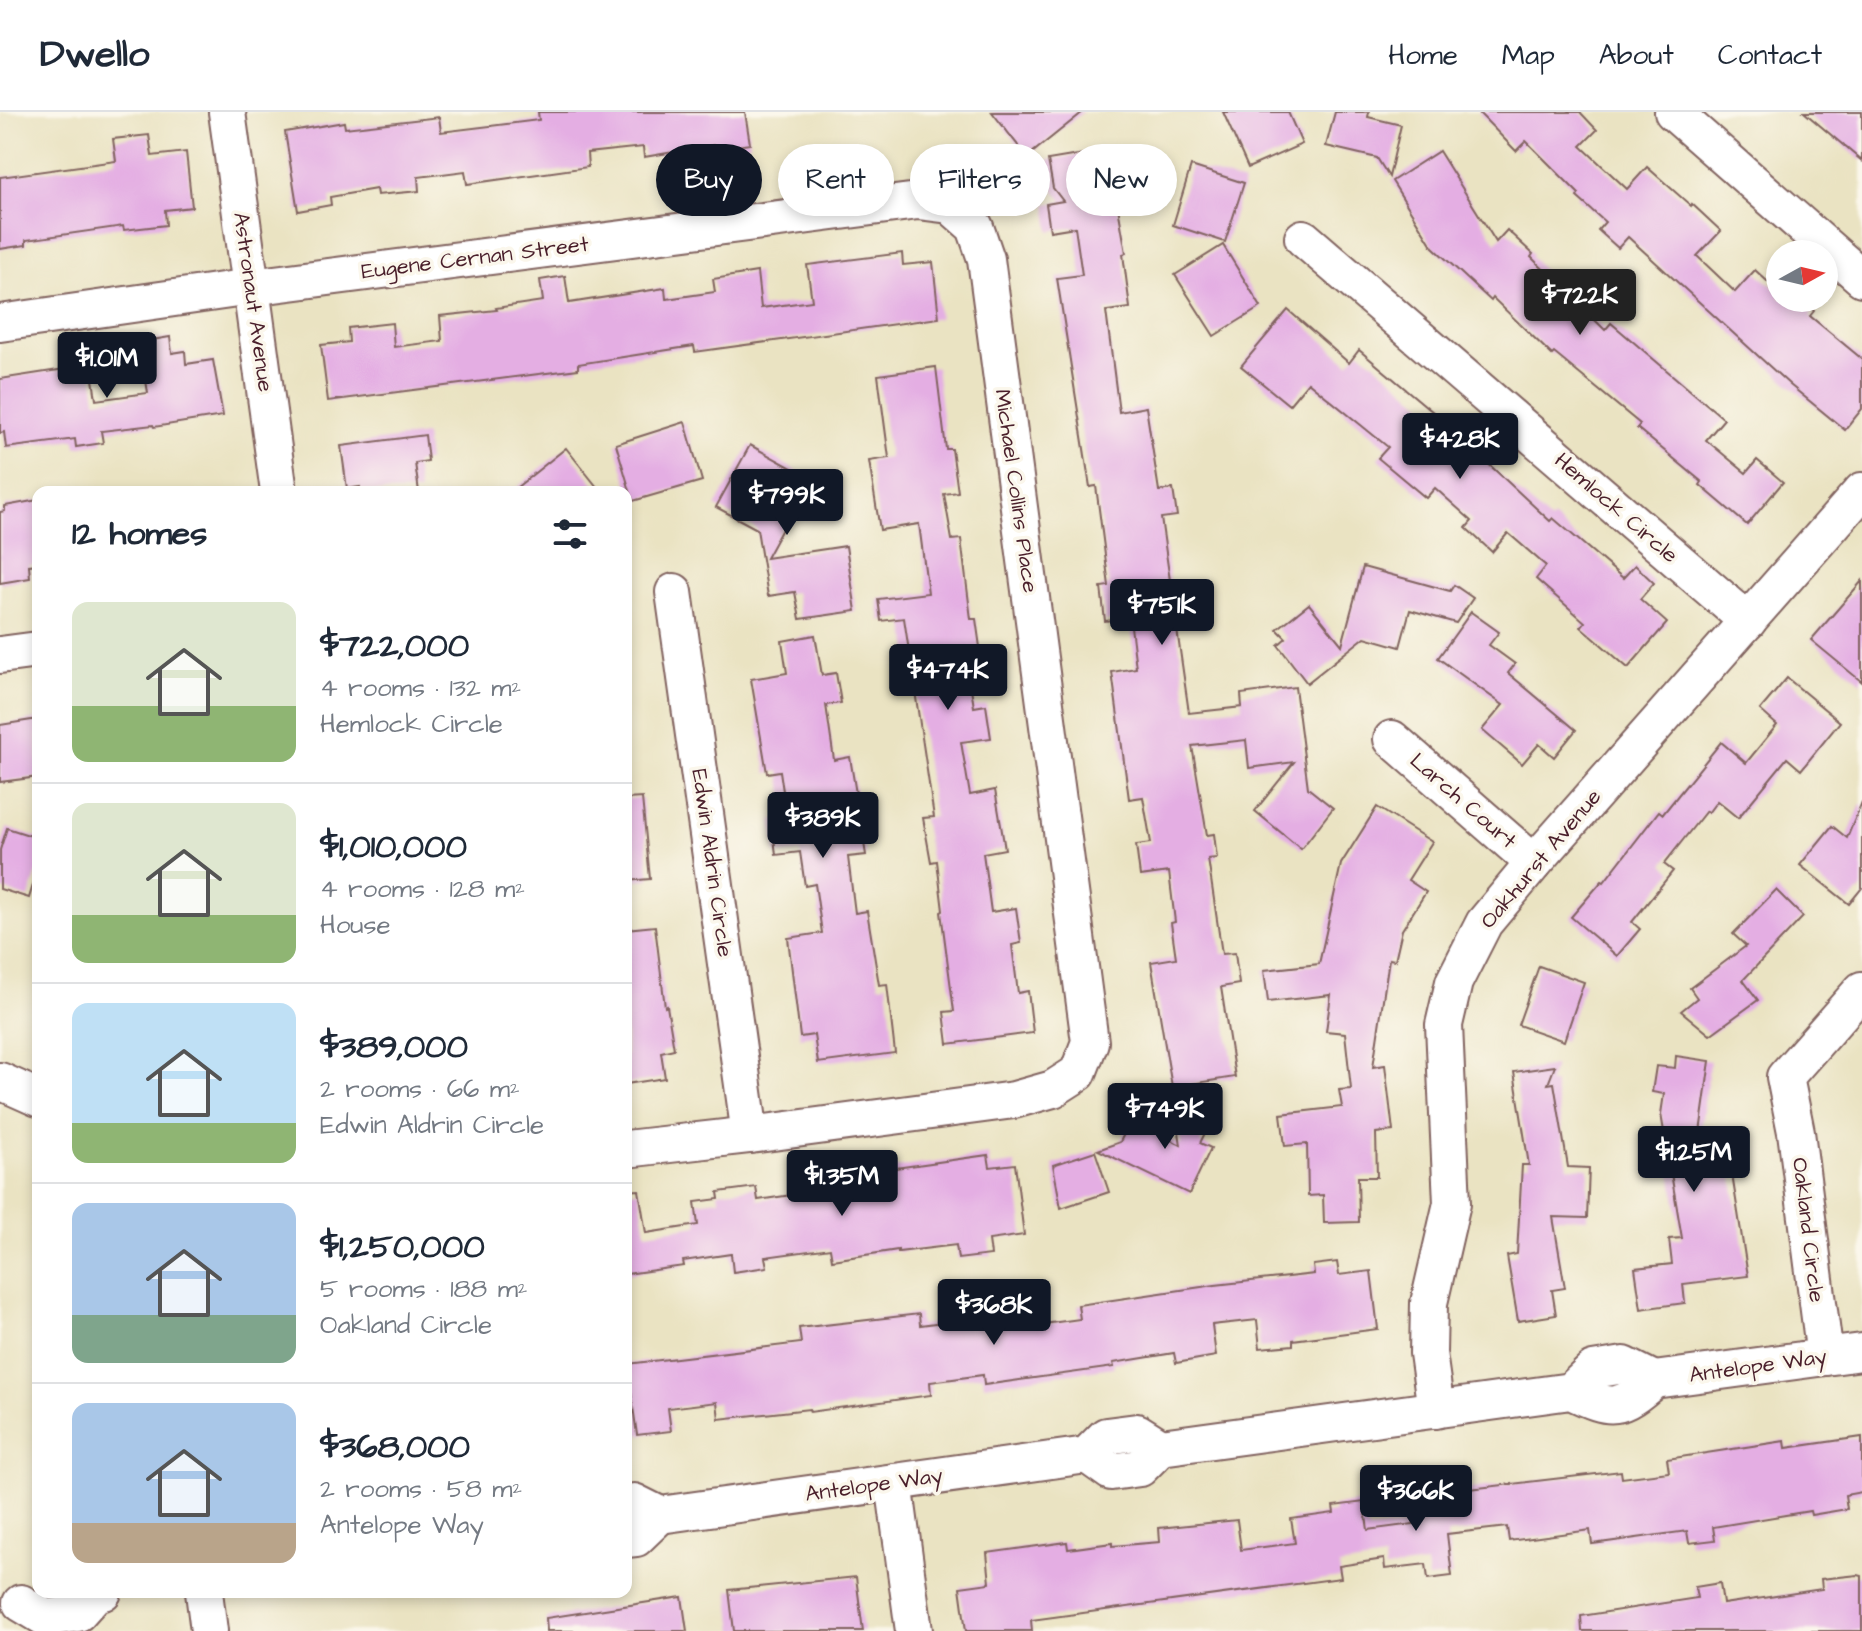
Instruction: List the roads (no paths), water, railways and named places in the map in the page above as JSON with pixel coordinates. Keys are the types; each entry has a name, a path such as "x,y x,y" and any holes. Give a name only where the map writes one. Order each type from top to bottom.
{"street":[{"name":"Astronaut Avenue","path":"227,112 278,486"},
{"path":"1673,112 1857,263"},
{"name":"Eugene Cernan Street","path":"0,323 251,287 910,202"},
{"name":"Michael Collins Place","path":"750,1135 1014,1100 1053,1089 1078,1073 1090,1042 986,259 975,227 962,216"},
{"name":"Hemlock Circle","path":"1303,238 1748,621"},
{"name":"Oakhurst Avenue","path":"1436,1410 1428,1353 1429,1303 1452,1203 1444,1025 1454,982 1484,923 1862,491"},
{"name":"Edwin Aldrin Circle","path":"674,592 750,1135"},
{"path":"0,655 32,651"},
{"name":"Larch Court","path":"1392,739 1534,863"},
{"name":"Oakland Circle","path":"1825,1357 1796,1132 1785,1077 1862,990"},
{"path":"0,1081 32,1095"},
{"path":"632,1148 750,1135"},
{"name":"Antelope Way","path":"632,1502 660,1515 1087,1455 1111,1472 1140,1468 1161,1447 1571,1391 1593,1370 1624,1365 1654,1380 1862,1352"},
{"path":"894,1482 914,1631"},
{"name":"Antelope Way","path":"632,1538 660,1515"},
{"path":"20,1598 46,1618 78,1613 90,1598"},
{"path":"205,1598 209,1631"}]}
